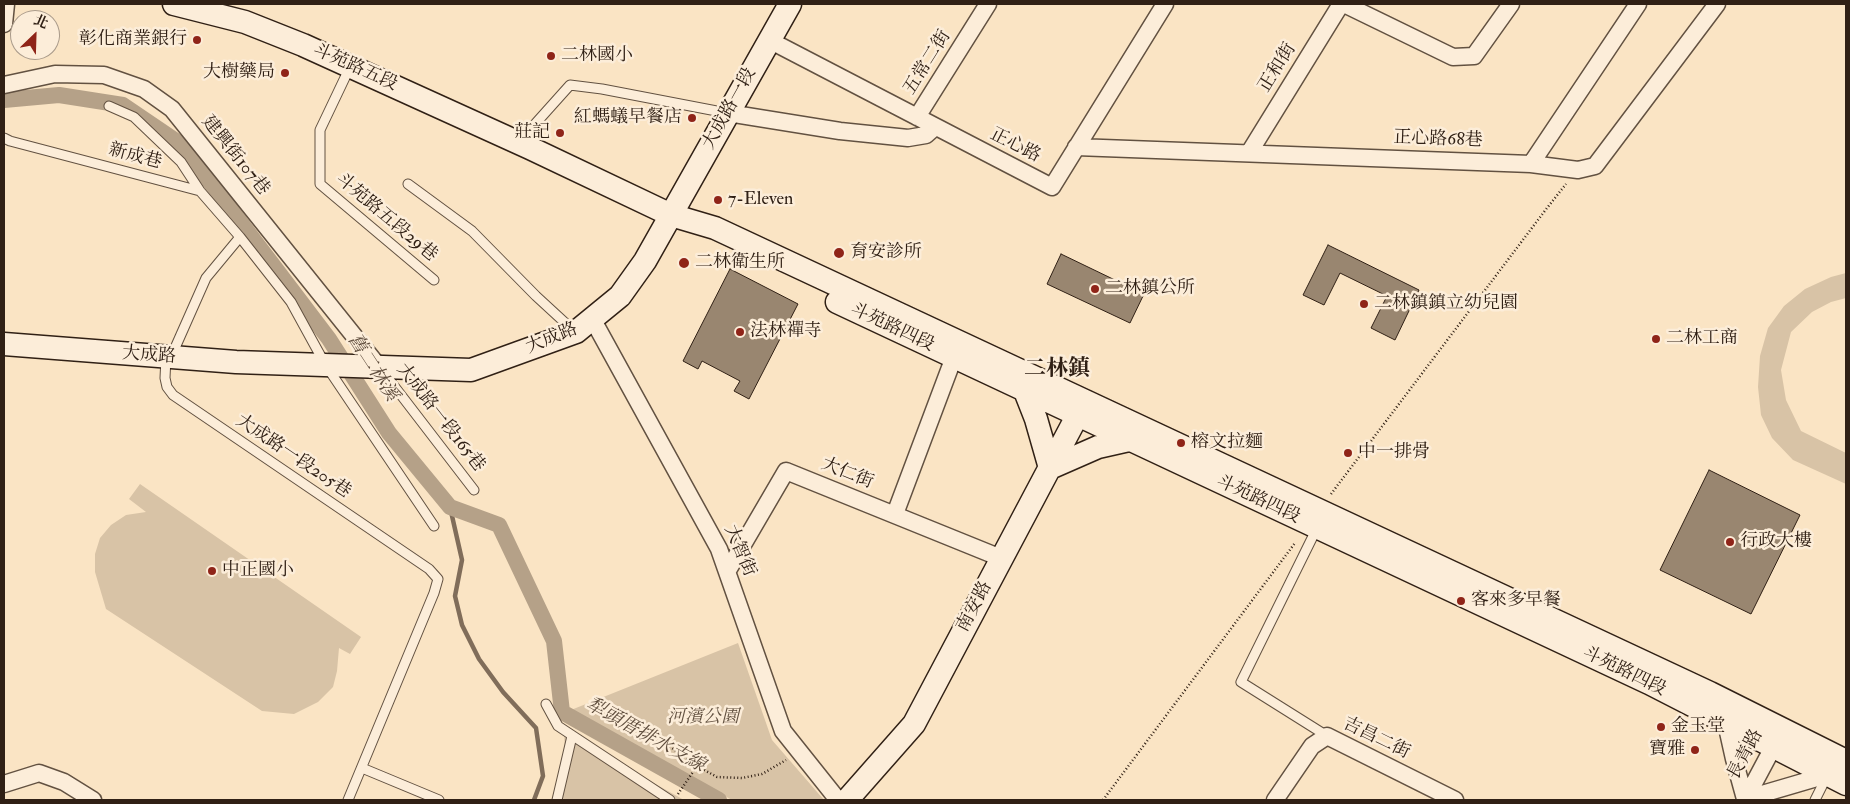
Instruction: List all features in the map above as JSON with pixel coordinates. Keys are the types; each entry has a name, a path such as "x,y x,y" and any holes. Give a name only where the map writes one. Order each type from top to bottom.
{"main road":[{"name":"斗苑路五段","path":"174,4 244,22 350,66 524,146"},
{"name":"大成路一段","path":"671,215 790,4"},
{"name":"斗苑路四段","path":"524,146 671,215 715,228 1649,683 1726,723 1846,761"},
{"name":"斗苑路四段","path":"671,215 705,241 1025,390 1082,408 1129,440 1710,693 1837,779"},
{"name":"大成路","path":"4,344 169,357 471,370 584,326 620,296 645,261 671,215"},
{"path":"1025,390 1036,419 1050,468 1098,446 1129,440"},
{"name":"南安路","path":"846,800 914,724 1082,408"}],"street":[{"path":"4,24 6,4"},
{"name":"五常二街","path":"917,117 988,4"},
{"name":"正心路","path":"769,40 1052,187 1165,4"},
{"path":"1343,4 1453,57 1474,56 1511,4"},
{"name":"正和街","path":"1249,153 1343,4"},
{"path":"1531,164 1638,4"},
{"path":"1578,170 1595,166 1717,4"},
{"name":"建興街107巷","path":"4,85 55,74 104,75 144,89 172,109 380,367"},
{"path":"728,113 840,131 908,138 926,135 935,127"},
{"name":"正心路68巷","path":"1076,147 1531,164 1578,170"},
{"name":"大智街","path":"584,326 719,549 783,731 838,800"},
{"path":"895,514 954,357"},
{"name":"大仁街","path":"727,572 786,471 1002,558"},
{"path":"1726,723 1745,800 1837,779"},
{"name":"吉昌二街","path":"1275,800 1312,746 1328,736 1455,800"},
{"name":"長青路","path":"1745,800 1778,738"},
{"path":"4,784 40,773 64,782 93,800"}],"lane":[{"name":"斗苑路五段29巷","path":"350,66 320,130 320,184 434,280"},
{"path":"524,146 570,85 602,89 728,113"},
{"path":"110,106 134,117 154,134 181,162 200,191 240,237 291,302 325,364 434,526"},
{"name":"新成巷","path":"4,138 200,191"},
{"path":"408,184 472,231 536,296 584,326"},
{"path":"169,357 206,278 240,237"},
{"name":"大成路一段205巷","path":"169,357 165,378 166,387 173,395 429,569 438,579 434,593 362,768"},
{"name":"大成路一段165巷","path":"380,367 474,490"},
{"path":"1315,520 1241,682 1328,736"},
{"path":"546,704 558,726 670,800"},
{"path":"557,800 572,736"},
{"path":"348,800 362,768 439,800"},
{"path":"1815,800 1837,779"}],"path":[{"path":"1103,800 1315,520 1541,216 1578,170"},
{"path":"661,740 697,766 717,777 742,778 762,774 790,757"},
{"path":"682,790 697,766"}],"green space":[{"path":"1846,273 1846,298 1831,302 1812,312 1791,332 1781,370 1786,400 1801,431 1846,453 1846,484 1793,460 1772,438 1761,415 1758,387 1760,356 1768,328 1784,306 1805,289 1831,277"},
{"path":"140,484 361,637 350,654 339,648 337,671 333,687 318,702 294,714 262,711 106,609 95,572 95,554 100,538 111,525 126,515 146,512 129,499"},
{"name":"河濱公園","path":"738,643 772,740 824,800 732,800 571,710"},
{"path":"564,733 684,800 554,800 566,768"}],"building":[{"path":"1328,245 1419,290 1395,340 1371,328 1387,296 1340,273 1324,305 1303,295"},
{"name":"二林鎮公所","path":"1061,254 1144,294 1130,323 1047,284"},
{"name":"法林禪寺","path":"730,269 798,304 749,399 734,391 740,381 702,361 698,369 683,361"},
{"name":"行政大樓","path":"1709,470 1800,515 1751,614 1660,570"}],"waterway":[{"name":"舊二林溪","path":"4,100 59,95 123,105 182,145 329,339 389,433 450,507 499,525 554,641 562,712 719,800"},
{"name":"舊二林溪","path":"450,507 462,560 455,596 462,625 479,659 503,692 536,728 543,776 534,800"}],"place":[{"name":"彰化商業銀行","path":"197,40"},
{"name":"二林國小","path":"551,56"},
{"name":"大樹藥局","path":"285,73"},
{"name":"紅螞蟻早餐店","path":"692,118"},
{"name":"莊記","path":"560,133"},
{"name":"7-Eleven","path":"718,200"},
{"name":"育安診所","path":"839,253"},
{"name":"二林衛生所","path":"684,263"},
{"name":"二林鎮公所","path":"1095,289"},
{"name":"二林鎮鎮立幼兒園","path":"1364,304"},
{"name":"法林禪寺","path":"740,332"},
{"name":"二林工商","path":"1656,339"},
{"name":"榕文拉麵","path":"1181,443"},
{"name":"中一排骨","path":"1348,453"},
{"name":"行政大樓","path":"1730,542"},
{"name":"中正國小","path":"212,571"},
{"name":"客來多早餐","path":"1461,601"},
{"name":"金玉堂","path":"1661,727"},
{"name":"寶雅","path":"1695,750"}],"district":[{"name":"二林鎮","path":"1057,370"}],"water label":[{"name":"犁頭厝排水支線","path":"645,736"}]}
